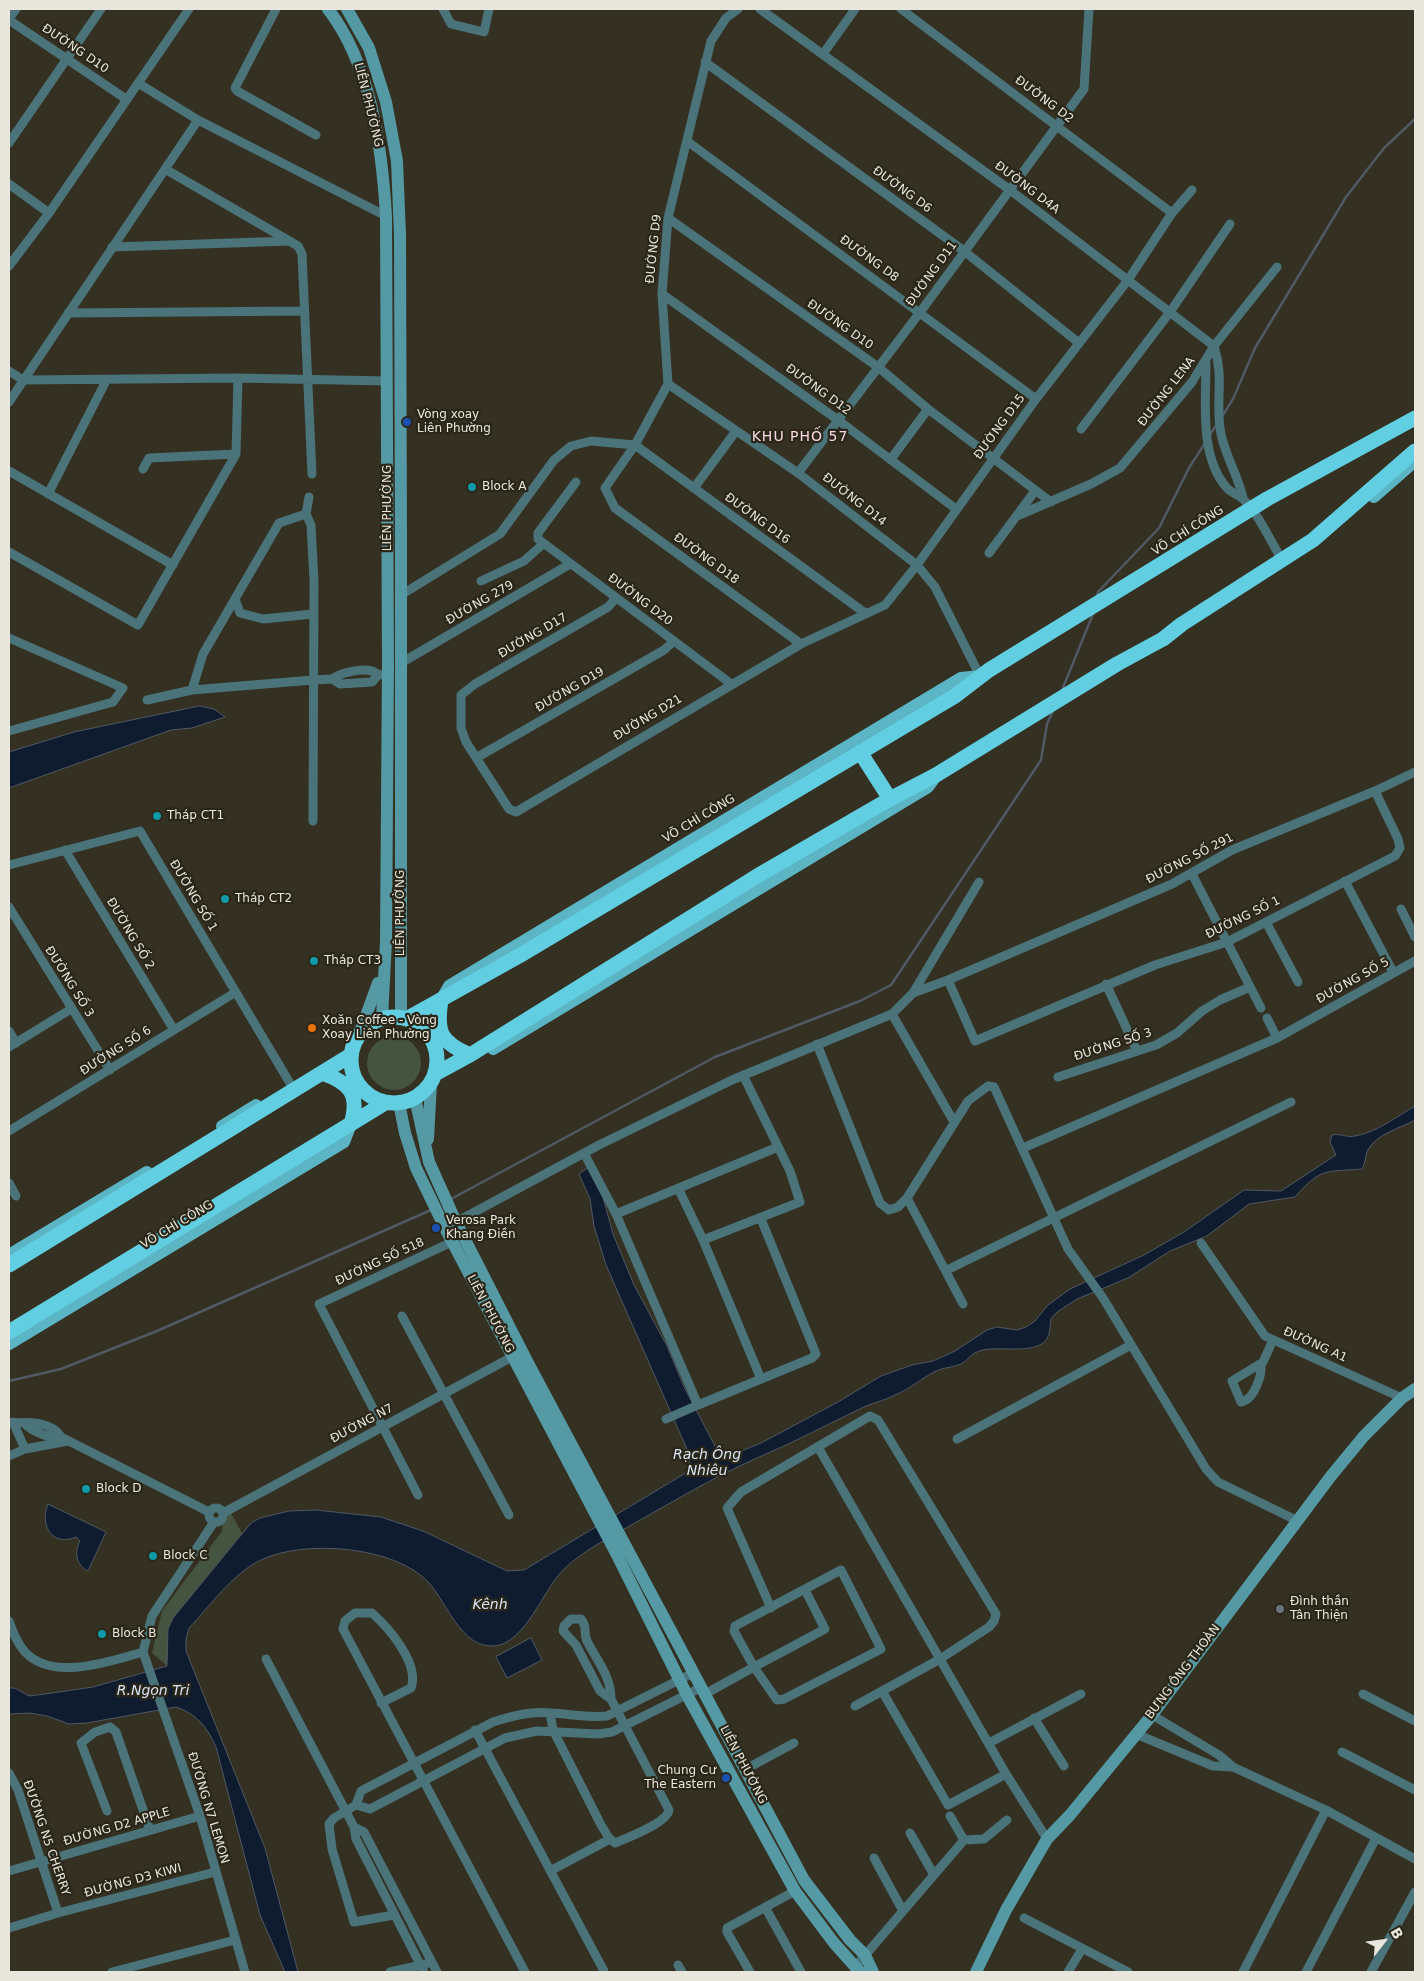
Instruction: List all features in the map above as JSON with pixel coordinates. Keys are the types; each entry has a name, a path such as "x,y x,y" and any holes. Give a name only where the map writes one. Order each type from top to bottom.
{"highway":[{"name":"VÕ CHÍ CÔNG","path":"409,1016 441,1000 954,696 980,676 1181,553 1247,504 1415,418"},
{"path":"346,1058 354,1090 363,1102 386,1106 415,1098 437,1075 758,876 890,799 936,775 1117,664 1163,639 1182,624 1313,540 1415,451"},
{"path":"860,752 890,799"},
{"path":"441,1000 438,1020 442,1036 452,1047 470,1055"},
{"path":"9,1265 160,1168 346,1058 360,1032 369,1024 382,1018 409,1016 430,1035 436,1047 437,1075"},
{"path":"322,1073 338,1079 351,1092 355,1101 355,1110 351,1124"},
{"name":"VÕ CHÍ CÔNG","path":"9,1332 351,1124 386,1106"}],"main road":[{"path":"1313,540 1330,533 1415,461"},
{"name":"VÕ CHÍ CÔNG","path":"441,1000 449,986 961,678 980,676"},
{"path":"470,1055 485,1054 592,990 928,787 936,775"},
{"name":"VÕ CHÍ CÔNG","path":"9,1344 344,1142 351,1124"},
{"path":"9,1255 160,1168"}],"street":[{"path":"9,20 16,9"},
{"path":"9,143 101,9"},
{"path":"9,266 49,213 189,9"},
{"path":"276,9 235,88 316,135"},
{"name":"LIÊN PHƯỜNG","path":"328,9 349,41 361,69 381,155 386,216 387,381 382,675 386,941 382,1018"},
{"name":"LIÊN PHƯỜNG","path":"347,9 369,48 386,102 397,161 400,245 402,669 409,1016"},
{"path":"443,9 451,24 484,32 489,9"},
{"name":"ĐƯỜNG D9","path":"668,384 662,294 668,218 711,41 726,18 738,9"},
{"name":"ĐƯỜNG D4A","path":"760,9 1010,190 1214,346"},
{"path":"822,54 855,9"},
{"name":"ĐƯỜNG D2","path":"901,9 1172,213"},
{"name":"ĐƯỜNG D11","path":"798,473 920,312 1084,89 1089,9"},
{"name":"ĐƯỜNG D10","path":"9,20 68,58 126,99"},
{"name":"ĐƯỜNG D6","path":"705,62 964,251 1079,343"},
{"path":"138,83 198,120 386,216"},
{"path":"9,402 198,120"},
{"name":"ĐƯỜNG D8","path":"687,141 1036,399"},
{"path":"164,169 290,241 298,246 302,254 312,474"},
{"path":"9,184 49,213"},
{"name":"ĐƯỜNG D15","path":"801,644 884,605 917,565 992,458 1128,280 1172,213 1192,190"},
{"name":"ĐƯỜNG D10","path":"668,218 878,368 928,409 1050,502"},
{"path":"1080,430 1170,312 1230,224"},
{"path":"112,247 290,241"},
{"name":"ĐƯỜNG LENA","path":"1017,516 1091,484 1120,468 1206,362 1214,346 1277,267"},
{"name":"ĐƯỜNG D12","path":"662,294 838,420 956,509"},
{"path":"68,313 304,311"},
{"path":"1214,346 1220,366 1220,429 1225,450 1240,482 1247,504 1277,564"},
{"path":"1206,362 1204,414 1210,451 1220,478 1227,490 1247,504"},
{"path":"9,371 23,380 238,378 387,381"},
{"path":"9,552 138,625 236,454 238,378"},
{"path":"48,494 107,379"},
{"path":"401,595 500,534 554,460 571,446 591,441 635,445 668,384"},
{"name":"ĐƯỜNG D14","path":"668,384 798,473 917,565 935,587 980,676"},
{"path":"891,460 928,409"},
{"path":"694,488 736,431"},
{"name":"ĐƯỜNG D18","path":"635,445 605,488 615,508 801,644"},
{"name":"ĐƯỜNG D16","path":"635,445 865,613"},
{"path":"142,469 149,458 236,454"},
{"path":"1220,478 1233,470"},
{"path":"9,471 173,565"},
{"name":"ĐƯỜNG D20","path":"576,482 536,536 543,544 730,683"},
{"path":"989,553 1035,491"},
{"path":"309,497 306,514 312,525 313,821"},
{"path":"192,690 203,654 279,523 306,514"},
{"path":"481,580 524,561 543,544"},
{"name":"ĐƯỜNG 279","path":"402,669 570,564"},
{"path":"235,598 240,613 263,619 313,614"},
{"name":"ĐƯỜNG D17","path":"476,758 466,742 461,728 461,695 475,684 608,607 616,598"},
{"path":"9,638 123,688 113,702 21,726 9,731"},
{"name":"ĐƯỜNG D19","path":"476,758 664,650 674,641"},
{"name":"ĐƯỜNG D21","path":"476,758 509,809 516,812 730,683 801,644"},
{"path":"147,700 192,690 313,680 332,679 340,684 372,682 382,675 402,669"},
{"path":"9,721 21,726"},
{"name":"ĐƯỜNG SỐ 291","path":"913,993 948,980 1172,884 1232,850 1375,791 1415,772"},
{"name":"ĐƯỜNG SỐ 1","path":"948,980 975,1040 1106,984 1155,965 1227,942 1394,856 1400,848 1398,839 1375,791"},
{"name":"ĐƯỜNG SỐ 1","path":"9,864 140,831 294,1090"},
{"name":"ĐƯỜNG SỐ 2","path":"65,850 174,1030"},
{"path":"1192,874 1261,1008"},
{"path":"450,1225 584,1153 742,1075 892,1014 913,993 980,882"},
{"path":"1345,882 1393,972"},
{"name":"ĐƯỜNG SỐ 3","path":"9,907 110,1070"},
{"path":"1401,909 1415,937"},
{"path":"1266,922 1298,982"},
{"path":"360,1032 373,1000 382,951 386,941"},
{"name":"ĐƯỜNG SỐ 5","path":"1023,1148 1277,1038 1415,961"},
{"path":"1106,984 1137,1051"},
{"name":"ĐƯỜNG SỐ 3","path":"1058,1077 1168,1039 1202,1011 1220,1000 1250,987"},
{"name":"ĐƯỜNG SỐ 6","path":"9,1131 236,992"},
{"path":"9,1031 12,1045 71,1009"},
{"path":"892,1014 954,1122"},
{"path":"1267,1018 1277,1038"},
{"path":"817,1044 880,1203 884,1208 894,1210 907,1198 968,1101 979,1090 988,1086 994,1087 1068,1249 1103,1298 1206,1469 1218,1482 1298,1520"},
{"path":"429,1162 427,1135 437,1075"},
{"path":"703,1240 761,1219 800,1202 790,1171 742,1075"},
{"name":"LIÊN PHƯỜNG","path":"415,1098 436,1195"},
{"path":"947,1270 1291,1102"},
{"name":"LIÊN PHƯỜNG","path":"386,1106 416,1168 436,1195 450,1225 528,1363 603,1514"},
{"path":"616,1214 778,1146"},
{"path":"584,1153 616,1214 696,1406"},
{"path":"9,1183 16,1196"},
{"path":"678,1188 703,1240 761,1379"},
{"path":"907,1198 947,1270 963,1304"},
{"path":"670,1417 812,1358 816,1354 816,1348 761,1219"},
{"name":"LIÊN PHƯỜNG","path":"450,1225 452,1242 512,1357 603,1514"},
{"name":"ĐƯỜNG SỐ 518","path":"382,1427 319,1304 452,1242"},
{"name":"ĐƯỜNG A1","path":"1201,1243 1265,1336 1402,1398"},
{"path":"402,1316 509,1515"},
{"path":"1261,1364 1272,1340"},
{"path":"957,1439 1131,1345"},
{"name":"ĐƯỜNG N7","path":"223,1513 512,1357"},
{"name":"BƯNG ÔNG THOÀN","path":"976,1972 1006,1910 1048,1839 1152,1715 1298,1520 1364,1436 1402,1398 1415,1390"},
{"path":"771,1608 727,1508 741,1492 870,1416 878,1420 996,1614 994,1621 989,1627 940,1659 855,1706"},
{"path":"25,1449 11,1423 24,1422 28,1428 55,1438 64,1439 209,1512"},
{"path":"382,1427 418,1495"},
{"path":"9,1456 25,1449 64,1439"},
{"path":"818,1447 1006,1774 1048,1839"},
{"path":"215,1508 223,1513 221,1521 214,1522 210,1520 209,1512 215,1508"},
{"path":"603,1514 622,1551"},
{"path":"9,1621 19,1644 30,1656 60,1667 87,1667 143,1652 152,1616 214,1522"},
{"name":"LIÊN PHƯỜNG","path":"622,1551 703,1690 804,1880 833,1920 865,1955 873,1972"},
{"name":"LIÊN PHƯỜNG","path":"622,1551 680,1680 795,1892 828,1935 858,1969"},
{"path":"841,1570 881,1649 778,1701 754,1667 734,1628 771,1608 841,1570"},
{"path":"356,1805 370,1808 484,1748 520,1734 553,1730 598,1734 626,1726 688,1695 754,1667 825,1629 805,1590"},
{"path":"381,1703 411,1688 413,1683 411,1668 391,1631 372,1613 356,1613 345,1621 343,1629 381,1703 414,1763 422,1781 525,1972"},
{"path":"550,1713 553,1730 610,1839 615,1843 634,1835 669,1814 611,1699 611,1686 586,1640 587,1630 584,1623 581,1620 571,1619 564,1626 564,1631 576,1646 600,1691 611,1699"},
{"name":"ĐƯỜNG N7 LEMON","path":"143,1652 200,1816 245,1972"},
{"path":"266,1660 346,1811 354,1827 356,1839 423,1969"},
{"path":"394,1915 354,1922 328,1832 329,1824 334,1818 356,1805 361,1791 475,1730 514,1715 550,1713 595,1717 617,1712 693,1673"},
{"path":"882,1691 948,1805 1006,1774"},
{"path":"989,1743 1081,1694"},
{"path":"1363,1694 1415,1721"},
{"path":"1152,1715 1219,1755 1233,1767 1326,1810 1415,1859"},
{"path":"1034,1718 1064,1766"},
{"path":"107,1811 81,1743 95,1732 110,1727 116,1732 150,1830"},
{"path":"475,1730 604,1971"},
{"path":"1136,1734 1213,1766 1233,1767"},
{"path":"746,1768 794,1743"},
{"path":"1342,1752 1415,1790"},
{"name":"ĐƯỜNG N5 CHERRY","path":"9,1773 18,1790 58,1913"},
{"path":"1243,1972 1326,1810"},
{"name":"ĐƯỜNG D2 APPLE","path":"9,1871 200,1816"},
{"path":"950,1816 964,1840"},
{"path":"858,1969 865,1955 964,1840 984,1840 1008,1820"},
{"path":"354,1827 364,1832 438,1972"},
{"path":"910,1833 934,1875"},
{"path":"1306,1972 1376,1838"},
{"path":"550,1871 610,1839"},
{"path":"874,1858 903,1911"},
{"name":"ĐƯỜNG D3 KIWI","path":"9,1928 58,1913 215,1872"},
{"path":"750,1972 727,1928 795,1892"},
{"path":"1371,1972 1415,1892"},
{"path":"765,1908 800,1972"},
{"path":"1024,1918 1128,1972"},
{"path":"112,1972 235,1940"},
{"path":"1068,1972 1082,1948"},
{"path":"390,1972 423,1969 433,1962"}],"green space":[{"path":"389,1036 399,1036 409,1040 417,1048 421,1063 417,1078 409,1086 399,1090 389,1090 379,1086 371,1078 367,1068 367,1058 371,1048 379,1040"},
{"path":"227,1506 242,1533 173,1618 167,1666 152,1653 162,1611 222,1531 224,1514 222,1508"}],"water":[{"path":"200,706 214,709 225,717 192,728 171,730 9,788 9,752 74,732"},
{"path":"1415,1106 1415,1120 1389,1132 1372,1144 1366,1154 1362,1169 1325,1173 1311,1180 1295,1197 1249,1204 1207,1236 1170,1251 1128,1278 1077,1299 1057,1312 1051,1319 1049,1334 1045,1342 1028,1348 995,1349 975,1353 961,1364 936,1371 900,1393 866,1406 725,1473 605,1540 570,1563 563,1570 533,1615 515,1636 505,1643 494,1646 482,1645 472,1640 456,1623 429,1583 414,1571 395,1561 373,1554 324,1548 279,1553 261,1560 241,1573 189,1628 186,1639 186,1651 265,1848 298,1972 285,1972 260,1915 216,1747 205,1727 196,1717 176,1707 87,1723 69,1724 47,1716 29,1713 9,1714 9,1688 15,1688 29,1696 52,1693 93,1687 167,1666 168,1629 173,1618 251,1523 260,1518 289,1511 316,1510 381,1517 423,1531 507,1571 524,1570 689,1471 690,1456 606,1265 594,1226 590,1199 579,1174 589,1167 601,1190 613,1234 634,1285 667,1346 685,1389 716,1448 729,1456 761,1443 838,1402 881,1376 912,1365 933,1361 955,1351 987,1330 997,1327 1017,1330 1026,1327 1035,1321 1048,1305 1070,1289 1144,1255 1184,1232 1244,1190 1281,1191 1336,1155 1330,1142 1332,1135 1352,1136 1363,1134 1378,1128"},
{"path":"48,1504 106,1532 88,1571 77,1558 77,1549 80,1541 76,1537 61,1539 55,1537 47,1527 45,1520"},
{"path":"531,1638 542,1660 507,1678 496,1657"}],"waterway":[{"path":"1223,415 1233,399 1255,348 1346,197 1384,148 1415,119"},
{"path":"1209,436 1217,424"},
{"path":"1097,596 1098,592 1159,528 1189,468 1205,443"},
{"path":"1062,690 1093,614"},
{"path":"451,1199 715,1057 860,1001 891,985 1041,760 1047,724 1053,711"},
{"path":"9,1381 61,1369 157,1331 431,1210"}],"place":[{"name":"Vòng xoay Liên Phường","path":"407,422"},
{"name":"Block A","path":"472,487"},
{"name":"Tháp CT1","path":"157,816"},
{"name":"Tháp CT2","path":"225,899"},
{"name":"Tháp CT3","path":"314,961"},
{"name":"Xoăn Coffee - Vòng Xoay Liên Phường","path":"312,1028"},
{"name":"Verosa Park Khang Điền","path":"436,1228"},
{"name":"Block D","path":"86,1489"},
{"name":"Block C","path":"153,1556"},
{"name":"Đình thần Tân Thiện","path":"1280,1609"},
{"name":"Block B","path":"102,1634"},
{"name":"Chung Cư The Eastern","path":"726,1778"}],"district":[{"name":"KHU PHỐ 57","path":"800,437"}],"water label":[{"name":"Rạch Ông Nhiêu","path":"707,1464"},
{"name":"Kênh","path":"490,1605"},
{"name":"R.Ngọn Tri","path":"153,1691"}]}
